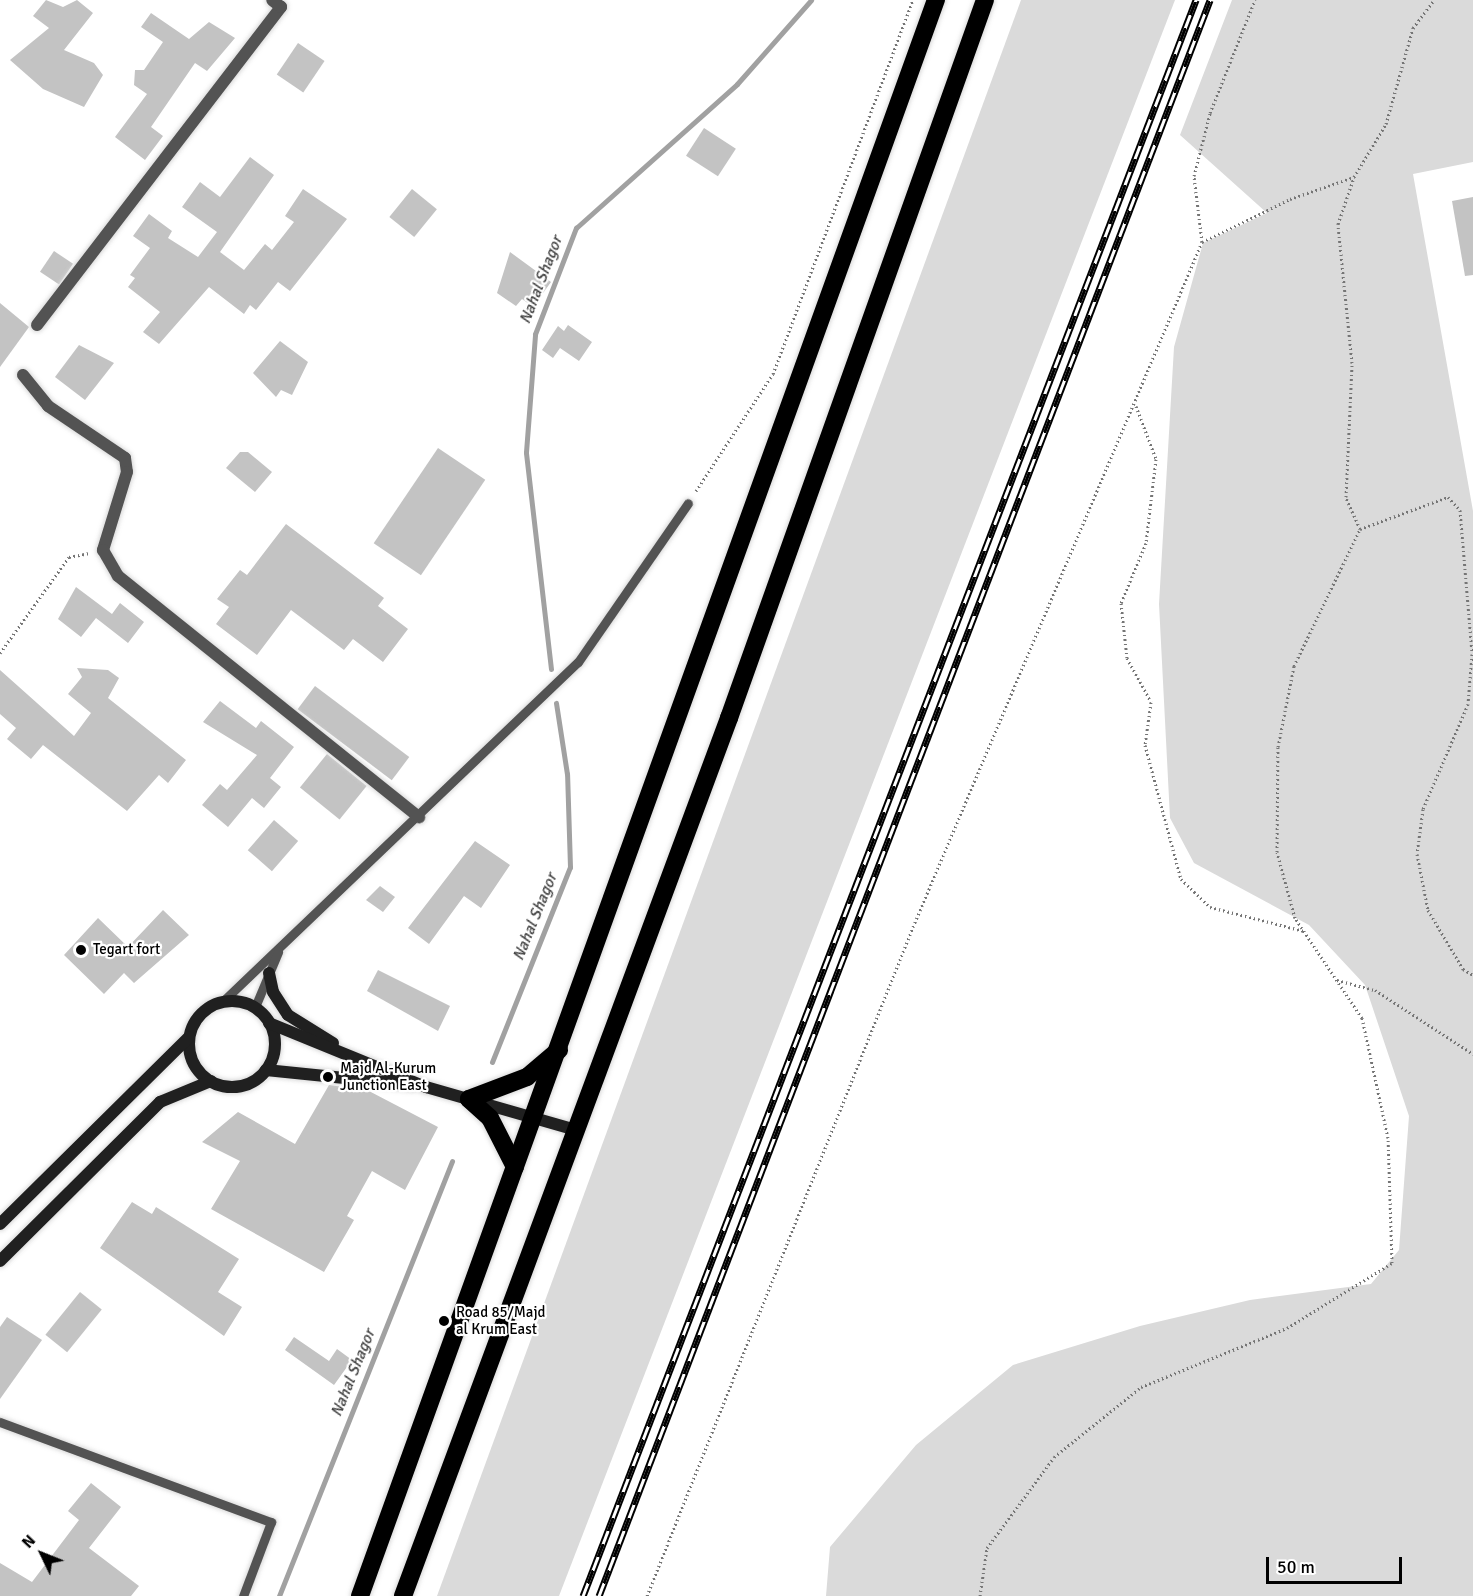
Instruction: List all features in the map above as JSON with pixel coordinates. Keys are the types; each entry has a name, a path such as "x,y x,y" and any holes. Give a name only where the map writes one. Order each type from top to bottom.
{"highway":[{"path":"360,1596 560,1049 936,0"},
{"path":"403,1596 576,1130 985,0"},
{"path":"515,1167 490,1118 469,1099 527,1077 560,1049"}],"street":[{"path":"37,325 281,7 272,0"},
{"path":"23,375 48,406 125,458 127,472 103,550 117,576 419,817"},
{"path":"269,973 273,992 288,1014 360,1060"},
{"path":"0,1224 189,1036 203,1012 222,1002 255,1007 269,1023 275,1043 266,1070 242,1086 211,1081 160,1102 0,1261"},
{"path":"269,1023 426,1087 576,1130"},
{"path":"189,1036 194,1064 211,1081"},
{"path":"266,1070 426,1087"}],"lane":[{"path":"222,1002 419,817 578,662 688,503"},
{"path":"255,1007 280,947"},
{"path":"0,1422 271,1522 243,1596"}],"path":[{"path":"688,503 773,374 914,0"},
{"path":"647,1596 913,927 1136,405 1202,242 1194,176 1210,113 1255,0"},
{"path":"1360,529 1346,497 1352,363 1339,234 1354,177 1386,124 1413,28 1434,0"},
{"path":"1202,242 1290,199 1354,177"},
{"path":"1136,405 1156,459 1146,543 1121,603 1127,658 1151,702 1145,744 1181,879 1210,907 1304,931"},
{"path":"980,1596 987,1548 1054,1457 1141,1387 1287,1328 1392,1263 1388,1138 1362,1018 1295,918 1278,852 1278,747 1294,666 1360,529 1448,497 1460,510 1472,654 1468,704 1423,809 1417,854 1428,910 1463,969 1473,975"},
{"path":"0,653 69,557 103,550"},
{"path":"1336,980 1375,990 1473,1054"}],"shaded area":[{"path":"1021,0 1175,0 559,1596 437,1596"},
{"path":"1232,0 1473,0 1473,162 1413,174 1473,511 1473,1596 826,1596 830,1547 916,1445 1013,1365 1140,1326 1250,1300 1371,1284 1399,1250 1409,1116 1365,985 1309,925 1194,863 1170,818 1159,604 1174,347 1203,243 1267,213 1180,135"}],"building":[{"path":"46,0 63,7 77,0 93,13 64,50 94,63 103,75 84,107 43,89 10,60 49,28 33,16"},
{"path":"151,13 189,39 209,22 235,38 207,71 195,63 151,127 163,136 145,160 115,137 147,94 134,85 135,70 144,70 163,42 141,27"},
{"path":"298,43 325,61 303,92 277,75"},
{"path":"704,128 736,149 718,176 686,156"},
{"path":"250,157 274,175 220,252 244,270 265,244 272,250 294,222 285,216 303,189 347,219 290,291 278,282 256,310 250,305 244,314 209,287 159,344 143,332 160,312 128,287 135,278 130,275 150,248 133,236 149,214 172,231 168,238 198,257 217,232 182,207 200,182 220,197"},
{"path":"412,189 437,209 414,237 389,217"},
{"path":"1473,197 1473,275 1465,276 1452,201"},
{"path":"54,251 73,264 59,285 40,272"},
{"path":"510,252 551,282 533,307 522,299 516,306 497,293"},
{"path":"0,303 29,327 0,367"},
{"path":"568,325 592,342 579,361 560,348 553,358 542,350 558,326 564,331"},
{"path":"280,341 308,362 292,395 281,390 276,397 253,373"},
{"path":"79,345 114,363 85,400 55,377"},
{"path":"438,448 485,480 421,575 374,543"},
{"path":"240,452 248,452 272,472 255,492 226,468"},
{"path":"286,524 384,598 378,606 408,629 383,662 353,639 344,650 291,610 257,655 216,624 229,607 217,599 240,570 247,575"},
{"path":"76,587 112,614 120,603 144,622 128,643 96,618 81,637 58,619"},
{"path":"77,668 108,670 119,678 108,698 186,760 168,783 159,775 127,811 43,745 31,759 7,739 16,728 0,714 0,670 74,736 91,713 68,694 82,677"},
{"path":"315,686 409,757 392,780 298,709"},
{"path":"220,701 256,728 261,721 294,747 270,778 281,787 264,808 252,798 228,827 202,805 220,784 227,790 257,755 203,722"},
{"path":"327,754 367,786 340,820 300,787"},
{"path":"274,820 298,841 272,871 248,850"},
{"path":"475,841 510,865 481,908 464,896 429,944 408,928"},
{"path":"380,886 395,897 383,912 366,900"},
{"path":"163,910 189,935 134,983 124,973 104,994 64,955 98,918 128,947"},
{"path":"378,970 450,1006 438,1031 367,991"},
{"path":"329,1085 367,1090 438,1127 405,1190 372,1171 347,1216 354,1220 324,1272 211,1209 240,1161 202,1142 238,1112 295,1144"},
{"path":"132,1202 152,1214 156,1207 239,1259 218,1292 242,1307 224,1336 100,1248"},
{"path":"80,1292 102,1310 67,1352 45,1335"},
{"path":"7,1317 42,1340 0,1399 0,1327"},
{"path":"294,1337 329,1361 337,1349 352,1360 334,1385 285,1350"},
{"path":"91,1483 121,1507 89,1548 139,1586 131,1596 0,1596 0,1563 32,1582 79,1520 68,1511"}],"waterway":[{"name":"Nahal Shagor","path":"551,669 526,452 535,334 576,228 737,84 811,0"},
{"name":"Nahal Shagor","path":"492,1062 570,867 567,774 556,703"},
{"name":"Nahal Shagor","path":"279,1596 452,1161"}],"railway":[{"path":"583,1596 1196,0"},
{"path":"599,1596 1210,0"}],"place":[{"name":"Tegart fort","path":"81,950"},
{"name":"Majd Al-Kurum Junction East","path":"328,1077"},
{"name":"Road 85/Majd al Krum East","path":"444,1321"}]}
